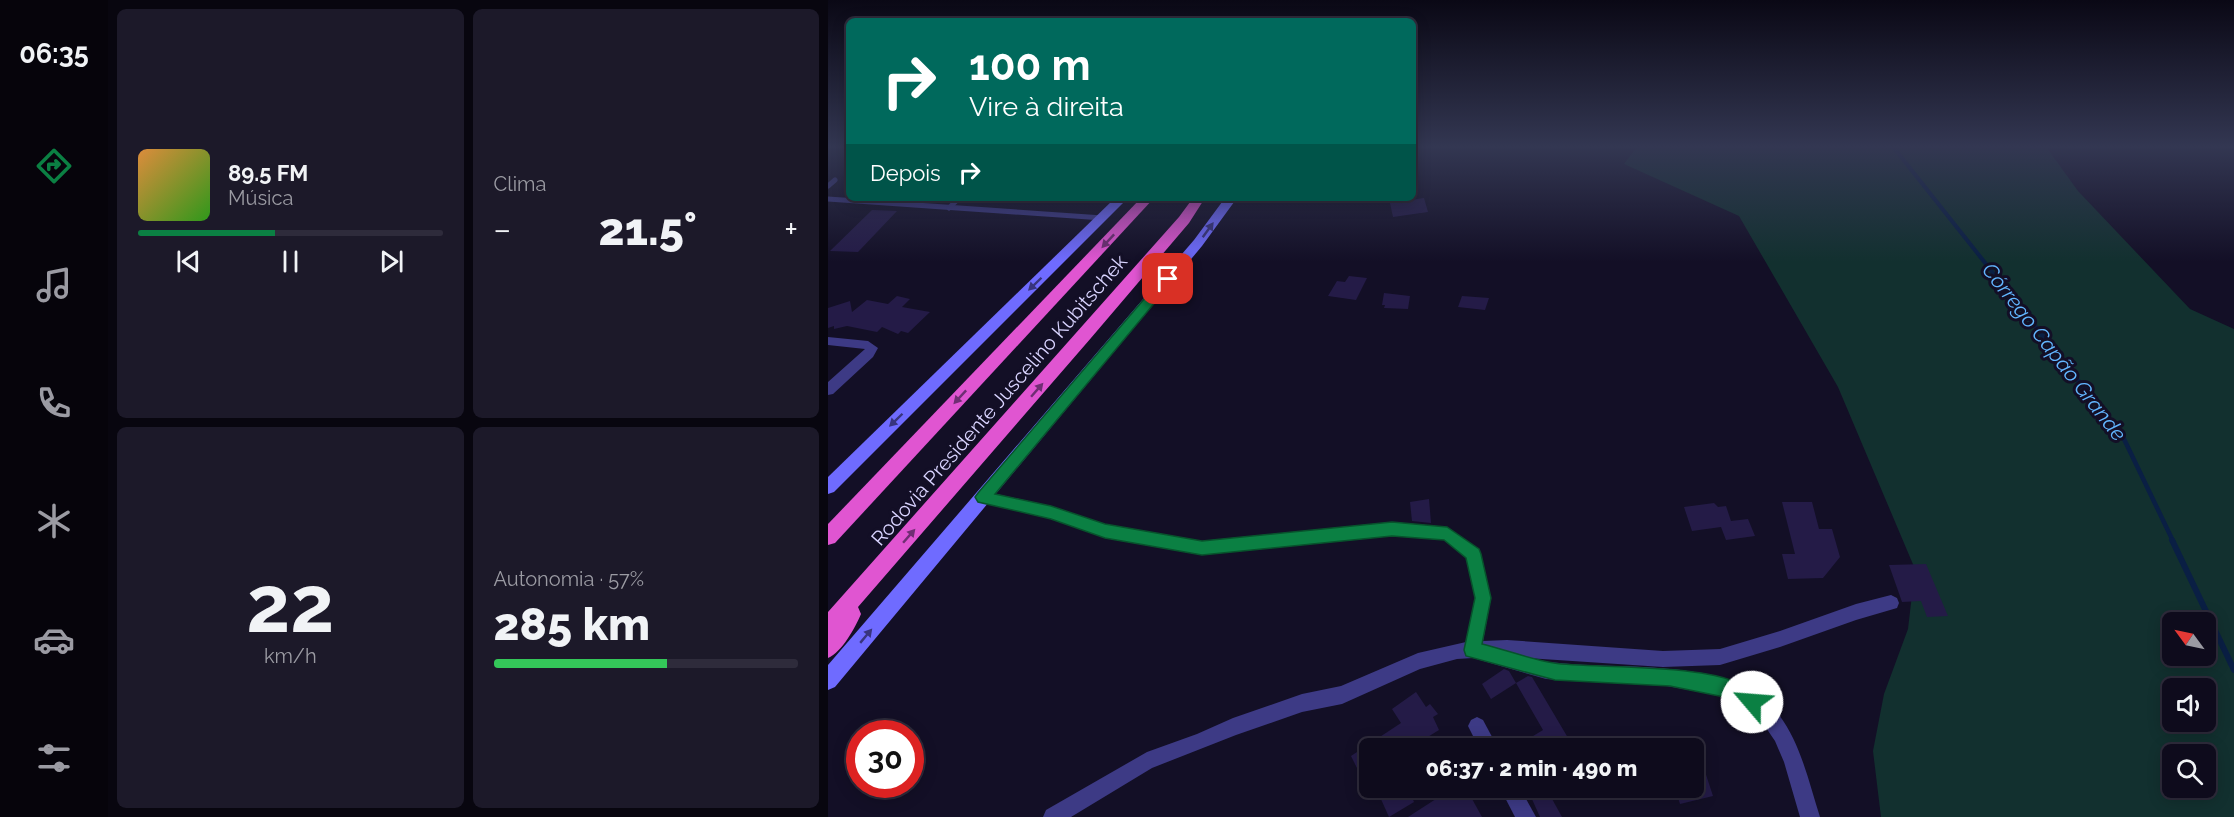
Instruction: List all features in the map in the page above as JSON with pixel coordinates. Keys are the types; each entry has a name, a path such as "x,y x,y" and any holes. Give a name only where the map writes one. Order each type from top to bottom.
{"highway":[{"name":"Rodovia Presidente Juscelino Kubitschek","path":"828,537 1145,201"},
{"name":"Rodovia Presidente Juscelino Kubitschek","path":"828,627 1094,325 1184,220 1197,201"},
{"path":"828,648 887,561"}],"main road":[{"path":"828,487 1119,201"},
{"path":"828,680 1198,243 1229,201"}],"street":[{"path":"828,341 868,345 872,348 869,354 828,390"},
{"path":"983,497 1051,512 1105,531 1202,548 1392,529 1447,534 1473,554 1483,598 1473,650"},
{"path":"1053,817 1147,761 1200,742 1243,723 1302,703 1342,695 1418,661 1457,651 1507,648 1663,660 1720,657 1891,603"},
{"path":"1473,650 1555,672 1670,677 1738,691 1767,713 1788,748 1810,817"},
{"path":"1477,726 1484,738"},
{"path":"1516,798 1526,817"}],"lane":[{"path":"828,199 846,200"},
{"path":"855,201 1103,218"},
{"path":"949,208 957,201"}],"green space":[{"path":"1673,186 2074,186 2190,309 2234,329 2234,817 1881,817 1873,751 1884,694 1908,629 1915,569 1838,387 1739,216"}],"building":[{"path":"1424,198 1428,212 1393,217 1390,203 1416,201"},
{"path":"872,210 897,211 858,252 830,251"},
{"path":"1349,276 1367,278 1356,300 1328,296 1337,281 1345,282"},
{"path":"1384,293 1410,296 1408,309 1384,308 1385,305 1382,305"},
{"path":"897,296 910,299 902,307 930,312 908,333 901,331 898,334 882,327 877,332 847,326 828,328 828,308 850,301 852,312 867,300 888,304"},
{"path":"1462,296 1489,298 1485,310 1458,307"},
{"path":"1429,499 1431,523 1412,521 1410,502"},
{"path":"1782,502 1812,502 1819,529 1832,529 1840,557 1823,578 1788,579 1782,554 1795,554"},
{"path":"1714,503 1718,507 1726,506 1731,521 1748,519 1755,536 1726,540 1721,527 1692,531 1684,507"},
{"path":"1926,564 1948,616 1927,617 1921,601 1902,602 1889,565"},
{"path":"1504,669 1509,671 1516,683 1491,699 1482,684"},
{"path":"1528,676 1532,677 1568,738 1530,738 1543,730 1516,683"},
{"path":"1416,692 1426,707 1430,704 1438,714 1433,717 1439,730 1426,738 1378,738 1401,723 1392,709"},
{"path":"1359,751 1359,772 1351,756"},
{"path":"1704,768 1713,796 1680,804 1678,798 1704,798"},
{"path":"1380,798 1412,798 1414,802 1389,817"},
{"path":"1437,798 1472,798 1482,817 1408,817"},
{"path":"1531,798 1552,798 1562,817 1540,817"}],"waterway":[{"name":"Córrego Capão Grande","path":"1924,186 2032,322"},
{"name":"Córrego Capão Grande","path":"2031,321 2124,439 2173,541"},
{"name":"Córrego Capão Grande","path":"2172,540 2234,670"}],"route":[{"path":"1168,279 983,497 1051,512 1105,531 1202,548 1392,529 1447,534 1473,554 1483,598 1473,650 1555,672 1670,677 1738,691 1752,702"}]}
